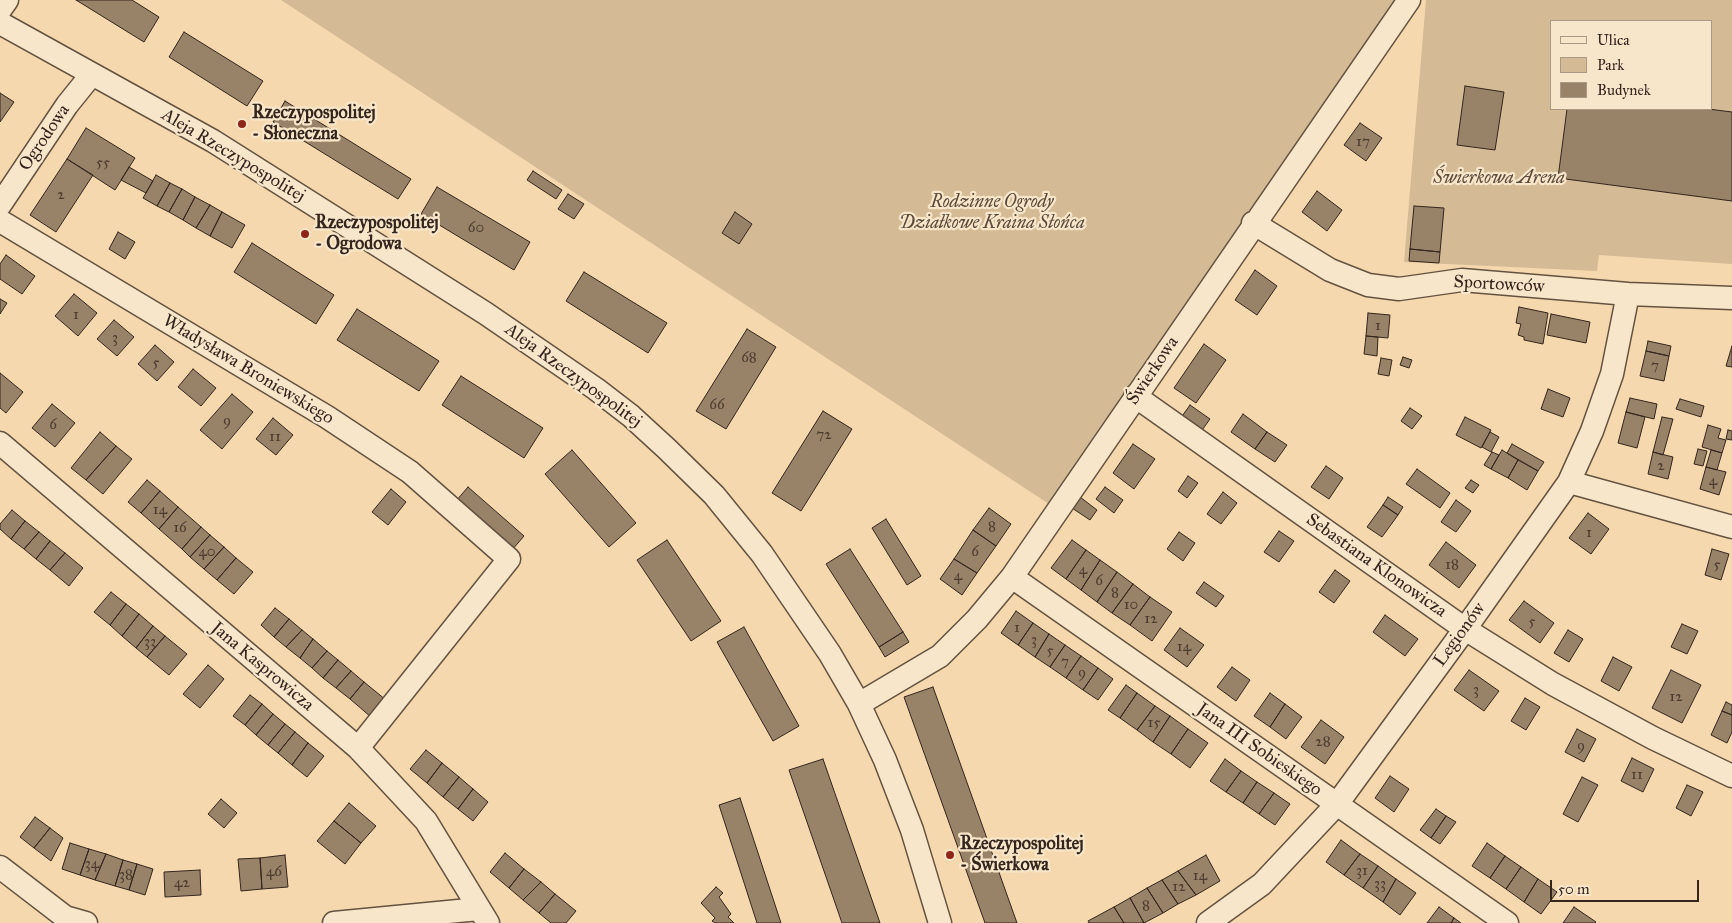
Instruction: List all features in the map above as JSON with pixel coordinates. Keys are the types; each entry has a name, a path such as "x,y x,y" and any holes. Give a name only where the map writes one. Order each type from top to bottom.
{"street":[{"path":"0,10 7,0"},
{"name":"Świerkowa","path":"859,704 940,656 977,619 1012,577 1253,223 1409,0"},
{"name":"Aleja Rzeczypospolitej","path":"0,23 213,141 485,313 631,416 714,496 762,554 830,654 859,704 885,760 912,830 940,923"},
{"name":"Ogrodowa","path":"0,205 68,105 92,74"},
{"name":"Władysława Broniewskiego","path":"0,221 327,417 410,472 509,559 358,748"},
{"name":"Sportowców","path":"1253,223 1330,270 1368,285 1400,289 1462,280 1628,294 1732,298"},
{"name":"Legionów","path":"1208,923 1262,884 1337,804 1465,629 1569,482 1592,431 1612,374 1628,294"},
{"name":"Sebastiana Klonowicza","path":"1135,396 1465,629 1554,684 1653,738 1732,776"},
{"name":"Jana Kasprowicza","path":"0,443 358,748 426,820 484,916"},
{"path":"1569,482 1732,527"},
{"name":"Jana III Sobieskiego","path":"1012,577 1507,923"},
{"path":"0,867 71,921"},
{"path":"334,923 484,916"}],"green space":[{"name":"Rodzinne Ogrody Działkowe Kraina Słońca","path":"281,0 1400,0 1049,504"},
{"name":"Świerkowa Arena","path":"1426,0 1732,0 1732,264 1599,255 1597,271 1404,262"}],"building":[{"path":"76,0 132,0 159,17 144,42"},
{"path":"184,32 263,81 247,106 169,57"},
{"path":"1465,86 1504,92 1495,150 1457,145"},
{"path":"0,93 14,102 0,122"},
{"path":"285,101 411,179 398,199 273,122"},
{"path":"1567,110 1712,110 1732,112 1732,201 1558,178"},
{"path":"1360,123 1382,138 1366,161 1344,145"},
{"path":"86,128 135,158 115,190 67,159"},
{"path":"67,159 93,175 56,232 30,215"},
{"path":"129,167 153,181 146,193 121,180"},
{"path":"533,171 562,190 556,199 527,180"},
{"path":"156,175 170,183 157,206 143,198"},
{"path":"170,183 182,189 169,212 157,206"},
{"path":"437,187 530,242 514,270 421,214"},
{"path":"182,189 195,197 183,220 169,212"},
{"path":"1317,191 1342,210 1327,231 1302,212"},
{"path":"568,194 584,204 574,219 558,209"},
{"path":"195,197 210,205 196,228 183,220"},
{"path":"210,205 222,212 210,236 196,228"},
{"path":"1414,206 1444,208 1440,252 1410,249"},
{"path":"222,212 245,225 232,248 210,236"},
{"path":"735,212 752,224 739,244 722,233"},
{"path":"118,232 135,242 125,259 109,249"},
{"path":"252,243 334,295 316,324 234,272"},
{"path":"1410,249 1440,252 1439,263 1409,261"},
{"path":"6,255 35,276 22,294 0,279 0,264"},
{"path":"1255,270 1277,286 1257,315 1235,300"},
{"path":"584,272 667,323 648,353 566,301"},
{"path":"74,294 97,313 78,336 55,316"},
{"path":"0,299 7,303 0,314"},
{"path":"1519,307 1548,313 1543,344 1524,340 1524,337 1518,335 1521,324 1516,323"},
{"path":"357,309 439,361 419,391 337,340"},
{"path":"1368,313 1390,315 1388,338 1366,336"},
{"path":"1551,314 1590,322 1586,343 1547,335"},
{"path":"114,320 134,337 117,356 97,339"},
{"path":"747,329 776,347 726,429 696,411"},
{"path":"1366,336 1378,337 1377,356 1364,354"},
{"path":"1648,341 1671,346 1669,356 1646,351"},
{"path":"1204,344 1226,360 1196,403 1174,388"},
{"path":"155,345 174,362 157,381 138,364"},
{"path":"1732,346 1732,367 1726,366"},
{"path":"1646,351 1669,356 1664,381 1640,376"},
{"path":"1403,357 1412,360 1409,368 1400,365"},
{"path":"1381,358 1392,360 1389,376 1378,374"},
{"path":"193,369 216,388 201,406 178,387"},
{"path":"0,373 23,392 6,413 0,408"},
{"path":"461,376 543,428 524,458 442,405"},
{"path":"1548,389 1570,398 1563,417 1541,409"},
{"path":"232,394 253,412 222,449 200,430"},
{"path":"1630,398 1657,404 1654,419 1626,412"},
{"path":"1680,399 1704,406 1701,417 1676,409"},
{"path":"52,404 75,423 55,447 32,428"},
{"path":"1190,405 1210,419 1200,433 1180,419"},
{"path":"1410,408 1422,416 1412,429 1401,421"},
{"path":"823,411 852,429 801,511 772,493"},
{"path":"1626,412 1645,417 1637,448 1618,443"},
{"path":"1243,414 1267,432 1255,449 1231,432"},
{"path":"1465,417 1491,430 1481,448 1456,435"},
{"path":"1662,417 1673,419 1663,455 1653,452"},
{"path":"273,418 293,435 276,455 256,439"},
{"path":"1708,425 1721,429 1718,438 1726,440 1722,453 1702,447"},
{"path":"1728,430 1732,431 1732,440 1726,439"},
{"path":"100,432 116,446 86,480 71,468"},
{"path":"1267,432 1287,445 1275,462 1255,449"},
{"path":"1490,432 1499,437 1491,452 1482,447"},
{"path":"1133,444 1155,459 1134,489 1113,473"},
{"path":"1512,444 1544,462 1538,471 1507,453"},
{"path":"116,446 132,459 103,494 86,480"},
{"path":"1698,449 1707,451 1703,466 1694,464"},
{"path":"572,450 636,523 609,547 545,474"},
{"path":"1502,450 1518,460 1508,478 1491,469"},
{"path":"1711,450 1722,453 1717,470 1706,467"},
{"path":"1492,452 1499,455 1491,469 1484,465"},
{"path":"1653,452 1673,457 1668,479 1648,474"},
{"path":"1518,460 1538,471 1527,490 1508,478"},
{"path":"1326,466 1343,478 1329,499 1311,487"},
{"path":"1706,467 1726,472 1719,495 1700,489"},
{"path":"1417,469 1450,493 1440,508 1406,484"},
{"path":"1188,476 1198,483 1187,498 1178,491"},
{"path":"147,480 160,491 141,513 128,502"},
{"path":"1471,480 1479,485 1473,493 1465,488"},
{"path":"468,487 524,536 512,550 456,501"},
{"path":"1105,487 1123,500 1114,513 1096,499"},
{"path":"391,489 406,502 388,525 372,512"},
{"path":"160,491 178,507 159,529 141,513"},
{"path":"1223,492 1237,503 1221,524 1207,514"},
{"path":"1080,497 1097,510 1090,520 1072,508"},
{"path":"1388,497 1403,507 1398,515 1383,505"},
{"path":"1456,500 1471,511 1456,532 1441,522"},
{"path":"1383,505 1398,515 1382,537 1367,527"},
{"path":"178,507 201,527 182,549 159,529"},
{"path":"989,508 1011,524 996,546 973,530"},
{"path":"12,510 25,521 11,539 0,529 0,524"},
{"path":"1588,513 1609,529 1591,554 1569,538"},
{"path":"886,519 921,576 907,585 872,528"},
{"path":"25,521 39,532 24,549 11,539"},
{"path":"201,527 210,535 190,557 182,549"},
{"path":"973,530 996,546 977,573 954,559"},
{"path":"1279,531 1294,541 1279,562 1264,552"},
{"path":"39,532 50,541 36,559 24,549"},
{"path":"1179,532 1195,543 1183,561 1167,549"},
{"path":"210,535 224,547 204,569 190,557"},
{"path":"667,540 721,621 691,641 637,560"},
{"path":"1072,540 1086,550 1066,579 1051,568"},
{"path":"50,541 65,553 50,570 36,559"},
{"path":"1446,542 1476,565 1459,588 1429,565"},
{"path":"224,547 236,558 217,580 204,569"},
{"path":"850,549 903,632 879,647 826,564"},
{"path":"1712,549 1729,554 1721,580 1705,575"},
{"path":"1086,550 1100,560 1081,590 1066,579"},
{"path":"65,553 83,568 69,586 50,570"},
{"path":"236,558 253,572 234,594 217,580"},
{"path":"954,559 977,573 962,595 940,579"},
{"path":"1100,560 1117,572 1097,602 1081,590"},
{"path":"1335,570 1350,581 1334,603 1319,592"},
{"path":"1117,572 1133,584 1112,613 1097,602"},
{"path":"1204,582 1224,596 1216,607 1196,593"},
{"path":"1133,584 1150,597 1130,625 1112,613"},
{"path":"111,592 126,604 110,625 94,612"},
{"path":"1150,597 1172,612 1152,641 1130,625"},
{"path":"1524,601 1554,623 1540,643 1509,620"},
{"path":"126,604 139,614 122,636 110,625"},
{"path":"275,608 289,619 274,637 261,625"},
{"path":"1016,611 1033,623 1018,645 1001,633"},
{"path":"139,614 153,626 136,648 122,636"},
{"path":"1385,615 1418,639 1405,656 1373,632"},
{"path":"289,619 302,630 286,647 274,637"},
{"path":"1033,623 1049,634 1035,657 1018,645"},
{"path":"1682,624 1698,631 1687,654 1671,647"},
{"path":"153,626 165,636 147,657 136,648"},
{"path":"744,627 799,726 773,741 717,642"},
{"path":"1180,628 1204,645 1187,667 1164,650"},
{"path":"302,630 313,639 300,658 286,647"},
{"path":"1568,630 1583,639 1569,662 1554,653"},
{"path":"903,632 909,642 885,657 879,647"},
{"path":"1049,634 1065,645 1050,667 1035,657"},
{"path":"165,636 187,654 169,675 147,657"},
{"path":"313,639 327,651 312,668 300,658"},
{"path":"1065,645 1081,656 1066,678 1050,667"},
{"path":"327,651 338,660 323,678 312,668"},
{"path":"1081,656 1098,668 1083,690 1066,678"},
{"path":"1613,657 1632,667 1619,691 1601,681"},
{"path":"338,660 351,671 336,688 323,678"},
{"path":"208,665 224,679 200,708 183,694"},
{"path":"1232,667 1250,680 1236,701 1217,687"},
{"path":"1098,668 1113,679 1098,700 1083,690"},
{"path":"1469,670 1499,691 1484,711 1454,690"},
{"path":"1671,670 1701,685 1682,723 1652,708"},
{"path":"351,671 364,682 350,699 336,688"},
{"path":"364,682 386,700 371,717 350,699"},
{"path":"1126,685 1137,693 1120,718 1108,710"},
{"path":"933,687 1017,923 985,923 904,697"},
{"path":"1137,693 1155,706 1137,730 1120,718"},
{"path":"1270,693 1285,704 1270,727 1254,716"},
{"path":"250,695 262,704 245,725 233,716"},
{"path":"1525,698 1540,707 1526,730 1511,721"},
{"path":"1726,702 1732,705 1732,715 1722,711"},
{"path":"262,704 273,714 256,735 245,725"},
{"path":"1285,704 1302,717 1286,739 1270,727"},
{"path":"1155,706 1170,716 1153,742 1137,730"},
{"path":"1722,711 1732,715 1732,732 1727,743 1711,735"},
{"path":"273,714 285,724 268,745 256,735"},
{"path":"1170,716 1188,729 1171,754 1153,742"},
{"path":"1321,720 1344,737 1325,764 1301,747"},
{"path":"285,724 295,732 278,753 268,745"},
{"path":"1188,729 1208,743 1190,768 1171,754"},
{"path":"1577,729 1596,739 1584,762 1565,752"},
{"path":"295,732 308,743 292,765 278,753"},
{"path":"308,743 324,756 307,777 292,765"},
{"path":"426,750 442,763 427,783 410,769"},
{"path":"1632,758 1654,769 1643,792 1621,781"},
{"path":"823,759 880,923 842,923 789,770"},
{"path":"1225,759 1241,771 1226,792 1210,781"},
{"path":"442,763 459,777 443,797 427,783"},
{"path":"1241,771 1257,782 1243,803 1226,792"},
{"path":"1390,776 1409,789 1394,812 1375,798"},
{"path":"459,777 473,789 458,809 443,797"},
{"path":"1582,777 1598,785 1578,822 1563,814"},
{"path":"1257,782 1274,793 1259,814 1243,803"},
{"path":"1687,785 1703,792 1691,816 1676,808"},
{"path":"473,789 488,802 473,821 458,809"},
{"path":"1274,793 1290,804 1275,825 1259,814"},
{"path":"740,798 781,923 757,923 719,805"},
{"path":"221,799 237,813 224,828 208,814"},
{"path":"349,803 376,826 361,843 334,821"},
{"path":"1436,809 1446,816 1431,838 1420,830"},
{"path":"1446,816 1456,822 1440,844 1431,838"},
{"path":"35,817 50,828 34,848 20,837"},
{"path":"334,821 361,843 345,864 317,841"},
{"path":"50,828 63,838 51,861 34,848"},
{"path":"1341,840 1360,854 1344,875 1326,862"},
{"path":"70,843 89,849 80,875 62,869"},
{"path":"1487,843 1505,856 1490,878 1472,866"},
{"path":"89,849 106,854 95,880 80,875"},
{"path":"505,853 524,869 509,888 490,872"},
{"path":"106,854 123,860 115,886 95,880"},
{"path":"1360,854 1378,866 1363,888 1344,875"},
{"path":"285,855 288,887 262,889 260,858"},
{"path":"1206,855 1220,881 1196,895 1178,871"},
{"path":"1505,856 1521,867 1506,889 1490,878"},
{"path":"260,858 262,889 241,891 238,859"},
{"path":"123,860 137,864 129,890 115,886"},
{"path":"137,864 153,869 145,895 129,890"},
{"path":"1378,866 1396,879 1383,902 1363,888"},
{"path":"1521,867 1538,879 1524,902 1506,889"},
{"path":"524,869 541,882 523,900 509,888"},
{"path":"200,870 201,895 165,897 164,872"},
{"path":"1178,871 1196,895 1178,904 1162,880"},
{"path":"1396,879 1416,893 1400,915 1383,902"},
{"path":"1538,879 1557,892 1541,914 1524,902"},
{"path":"1162,880 1178,904 1163,913 1147,888"},
{"path":"541,882 555,894 539,913 523,900"},
{"path":"716,887 723,893 719,897 731,914 728,917 734,923 715,923 712,921 715,918 701,903"},
{"path":"1147,888 1163,913 1144,923 1130,898"},
{"path":"555,894 576,911 566,923 551,923 539,913"},
{"path":"1130,898 1144,923 1124,923 1114,907"},
{"path":"1114,907 1124,923 1089,923 1088,921"},
{"path":"1439,907 1454,918 1451,923 1427,923"},
{"path":"1574,907 1596,922 1563,923"},
{"path":"1454,918 1461,923 1451,923"}],"place":[{"name":"Rzeczypospolitej - Słoneczna","path":"242,124"},
{"name":"Rzeczypospolitej - Ogrodowa","path":"305,234"},
{"name":"Rzeczypospolitej - Świerkowa","path":"950,855"}]}
